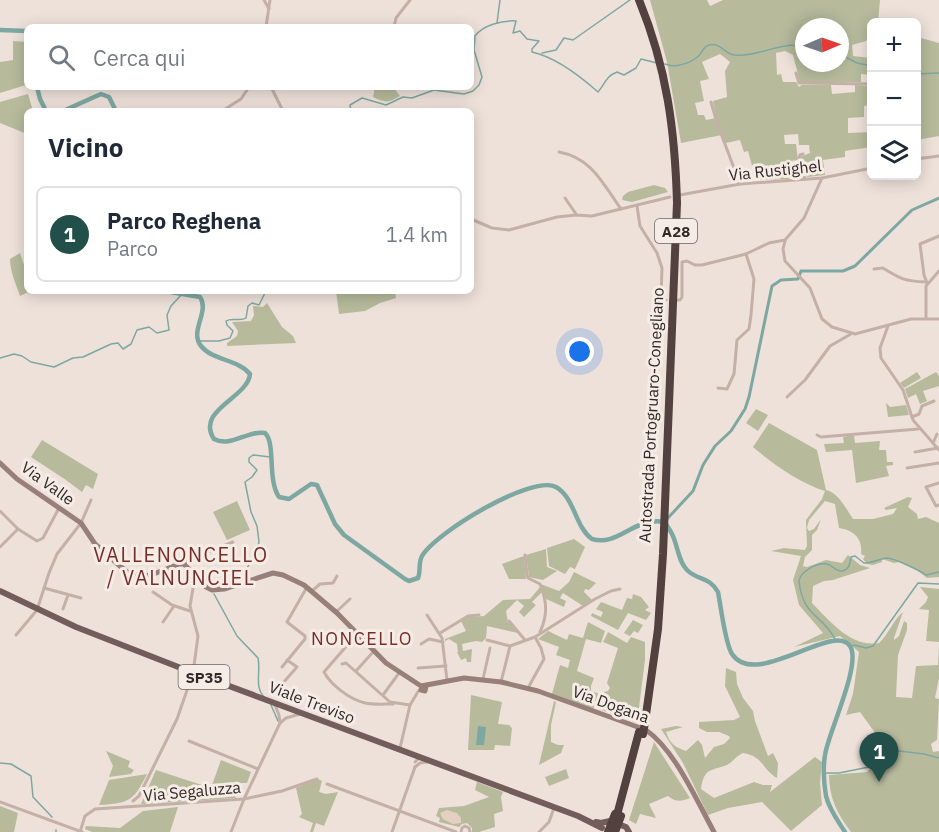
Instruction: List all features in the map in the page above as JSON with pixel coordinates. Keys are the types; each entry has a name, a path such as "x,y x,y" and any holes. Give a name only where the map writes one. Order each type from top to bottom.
{"highway":[{"name":"Autostrada Portogruaro-Conegliano","path":"606,831 619,816 641,733 656,630 668,381 674,203 671,146 657,53 637,0"},
{"path":"645,0 657,53"}],"main road":[{"name":"Viale Treviso","path":"0,591 76,627 399,750 417,763 432,762 578,816 606,831"},
{"name":"Viale Treviso","path":"578,816 606,831"},
{"name":"Viale Treviso","path":"606,831 610,821 626,827 629,832"}],"street":[{"path":"264,0 268,9"},
{"path":"266,24 270,0"},
{"path":"395,24 396,18 410,0"},
{"path":"796,73 798,81 802,84 867,84"},
{"path":"227,108 241,99 247,90"},
{"path":"272,90 282,108"},
{"path":"711,102 740,184"},
{"path":"559,152 569,154 591,167 621,209"},
{"path":"803,154 800,158 806,180"},
{"path":"921,158 939,156"},
{"name":"Via Rustighel","path":"680,195 740,184 822,178 867,169"},
{"path":"822,178 804,218 785,240 784,259 813,292 823,321 851,334"},
{"path":"474,220 492,228 509,231 557,217 576,214 592,216 670,197"},
{"path":"565,198 576,214"},
{"path":"637,206 640,226 657,253 662,268 660,297 666,300"},
{"path":"926,318 927,283 920,244 939,236"},
{"path":"675,300 680,300 682,297 682,263 684,261 702,265 746,254 770,243 785,240"},
{"path":"718,388 727,389 736,368 737,340 748,329 754,279 746,254"},
{"path":"874,269 883,268 895,277 927,283"},
{"path":"927,283 939,271"},
{"path":"787,397 806,382 830,346 851,334 911,319 939,319"},
{"path":"888,326 880,353 881,358 903,390 918,429 938,449 915,452"},
{"path":"912,417 919,414 922,406 934,401"},
{"path":"817,435 821,437 918,429"},
{"path":"933,442 937,434"},
{"name":"Via Valle","path":"0,463 17,479 81,523 95,544 128,573 141,576 184,564"},
{"path":"907,468 939,463"},
{"path":"939,483 926,487 936,506 939,505"},
{"path":"16,635 37,610 57,554 81,523 92,500"},
{"path":"0,511 18,529 39,541 60,508"},
{"path":"0,547 18,529"},
{"path":"233,543 188,560 184,564 206,587 212,590 224,589 273,573 283,575 309,589 336,612 373,652 399,673 422,687 410,705 399,750"},
{"path":"525,555 527,575 540,584 545,600 545,619 540,634"},
{"path":"133,801 139,796 177,719 193,673 197,631 190,611 196,575"},
{"path":"282,667 305,639 305,636 287,621 309,589 320,584 333,583 337,576"},
{"path":"44,588 81,598"},
{"path":"487,640 510,646 535,637 602,596 620,589"},
{"path":"153,592 174,606 190,611"},
{"path":"63,609 68,595"},
{"path":"336,612 350,599"},
{"path":"163,622 174,606"},
{"path":"427,615 440,633 443,642 447,680"},
{"path":"440,633 468,616 479,615"},
{"path":"509,621 525,640"},
{"path":"357,634 324,672 330,681 366,704 410,705"},
{"path":"528,688 544,659 542,648 535,637"},
{"path":"421,644 429,639 443,642"},
{"path":"501,682 510,646"},
{"path":"483,679 490,648"},
{"path":"356,671 373,652"},
{"path":"283,683 297,667 287,660"},
{"path":"342,664 346,663 393,704"},
{"path":"418,668 446,666"},
{"path":"382,695 399,673"},
{"name":"Via Dogana","path":"422,687 464,678 501,682 528,688 649,732 685,777 714,832"},
{"path":"272,702 279,715 280,723"},
{"path":"279,715 287,707"},
{"path":"286,718 287,707"},
{"path":"238,832 232,831 244,799 280,723 286,718 304,714"},
{"path":"189,741 258,769"},
{"path":"389,746 402,741"},
{"path":"392,832 417,763"},
{"name":"Via Segaluzza","path":"81,832 85,816 95,809 244,799 282,791 317,779"},
{"path":"327,784 456,832"},
{"path":"0,802 81,832"},
{"path":"539,832 549,822 555,808"},
{"path":"461,832 465,826 470,832"}],"green space":[{"path":"650,0 707,0 710,6 723,0 880,0 878,18 867,18 867,40 852,45 853,56 867,58 867,75 861,74 861,82 800,82 797,72 849,72 849,18 795,18 795,63 793,55 785,51 776,53 777,75 781,74 783,82 796,82 799,87 802,85 831,85 832,94 855,92 855,85 867,86 867,106 864,106 864,117 848,118 848,133 867,132 867,148 845,151 845,157 823,160 825,175 807,177 800,157 810,153 809,145 799,145 798,134 784,135 785,144 796,144 798,160 790,161 791,170 787,171 789,179 760,180 757,166 752,166 748,151 744,152 740,140 726,143 722,135 681,143 667,62","holes":["720,54 730,62 725,71 727,97 713,101 716,118 706,120 704,115 698,115 695,103 704,101 700,81 709,79 702,62"]},
{"path":"921,38 939,43 939,136 921,139"},
{"path":"13,41 24,42 24,86 0,93 0,62 13,60"},
{"path":"374,90 395,90 400,96 390,101 373,97"},
{"path":"28,94 32,108 24,108 24,133 0,123 0,102"},
{"path":"654,185 665,188 668,192 632,202 622,200 628,192"},
{"path":"20,253 24,265 24,294 20,296 12,273 10,259"},
{"path":"336,294 395,294 396,298 365,311 339,314"},
{"path":"267,303 282,327 293,336 296,343 227,346 227,343 237,336 238,331 232,322 251,321 254,315 253,306 263,307"},
{"path":"917,372 921,378 904,388 900,383"},
{"path":"936,372 939,376 939,386 923,391 927,401 920,404 916,394 908,398 905,389"},
{"path":"886,403 890,407 906,405 909,415 888,417"},
{"path":"756,409 768,415 758,431 746,423"},
{"path":"769,423 817,450 826,490 838,498 853,519 873,519 893,514 897,508 886,510 884,508 908,497 912,498 908,507 917,514 918,519 926,517 939,523 939,577 927,578 899,562 894,563 882,559 882,562 873,565 867,564 863,559 865,556 861,554 859,539 853,533 839,528 835,504 825,501 809,520 807,528 809,531 814,529 821,519 817,530 812,535 812,550 805,557 803,566 807,567 826,560 842,563 848,555 860,565 870,568 813,586 812,603 850,637 859,641 879,643 903,612 894,638 894,640 899,636 904,621 907,623 907,630 898,655 896,697 912,698 916,666 938,665 939,645 939,678 935,698 939,699 937,740 931,744 933,752 939,751 939,832 851,832 835,805 830,791 829,775 867,772 895,744 892,738 889,741 876,734 860,712 846,715 853,694 859,652 840,636 794,647 823,633 799,605 793,580 801,556 771,551 784,548 805,550 807,546 806,520 822,499 825,491 788,473 753,447"},
{"path":"854,435 855,443 880,441 879,450 886,450 887,462 893,462 893,465 886,466 889,476 856,483 852,450 826,452 824,444 844,443 843,437"},
{"path":"42,440 98,474 93,489 86,485 82,492 31,457"},
{"path":"237,501 250,530 227,540 213,512"},
{"path":"574,539 585,547 575,569 570,567 565,574 549,566 547,548"},
{"path":"546,549 547,567 557,571 543,580 529,577 526,555"},
{"path":"524,556 526,579 509,579 502,564"},
{"path":"574,572 596,583 589,590 585,589 584,592 592,600 583,606 563,593 560,598 566,601 564,607 546,599 542,592 532,602 536,605 524,617 519,612 524,606 517,600 506,611 508,622 518,633 487,626 486,638 482,642 462,644 463,651 472,649 471,662 467,662 466,658 461,660 457,652 457,644 449,639 445,641 445,639 466,631 461,621 469,617 484,616 503,600 530,599 540,587 538,583 559,591 569,582"},
{"path":"920,587 939,589 939,642 926,641 929,610 919,609 928,597"},
{"path":"633,594 641,597 649,607 645,610 651,613 646,620 628,613 618,630 591,616 592,613 601,617 603,612 596,609 601,602 622,610 627,598 632,599"},
{"path":"633,620 643,625 638,633 634,631 630,636 624,633"},
{"path":"588,622 605,631 601,643 586,639 577,671 594,678 591,691 600,694 593,709 552,694 560,665 568,668 570,660 556,655 559,647 538,639 548,631 567,640 569,634 583,638"},
{"path":"608,632 627,643 631,637 645,642 637,723 599,709 604,692 610,688 607,683 618,648 603,642"},
{"path":"726,668 736,672 737,684 743,698 753,711 768,756 773,753 778,763 777,778 755,757 743,753 727,765 707,773 701,789 714,798 754,782 772,785 770,792 815,757 822,762 820,783 822,805 791,831 762,802 728,808 708,815 683,763 661,729 683,727 666,732 671,742 686,751 698,740 702,745 705,758 714,747 724,744 730,738 729,736 719,732 707,732 699,728 699,722 734,720 740,717 725,686"},
{"path":"471,695 502,702 498,724 509,725 512,728 510,746 495,745 494,750 468,750"},
{"path":"554,701 556,702 551,725 551,742 564,745 561,753 539,765"},
{"path":"654,742 690,798 678,801 668,796 649,804 656,818 640,814 636,824 629,820"},
{"path":"106,751 130,761 128,767 134,770 131,774 109,777 113,766"},
{"path":"221,760 251,772 247,783 227,783 236,798 141,804 156,770 211,788"},
{"path":"566,769 569,778 549,786 545,777"},
{"path":"147,774 134,796 124,802 99,805 109,780"},
{"path":"318,779 322,781 319,792 326,794 338,792 324,826 316,823 313,832 310,832 313,823 299,817 302,814 296,788"},
{"path":"477,782 503,792 501,797 503,811 494,814 495,827 472,832 472,828 467,823 459,827 439,822 440,818 436,816 439,808 464,806 489,797 475,790"},
{"path":"0,806 18,813 14,832 0,832"},
{"path":"178,807 170,832 92,832 85,829 86,826 120,828 143,811"}],"shaded area":[{"path":"447,810 457,813 461,818 461,823 453,824 443,819 440,813"}],"water":[{"path":"478,726 486,727 484,745 476,745"}],"waterway":[{"path":"497,23 500,0"},
{"path":"542,53 556,50 564,38 573,40 630,0"},
{"path":"474,50 475,36 479,32 494,24 516,21 513,33 520,31 527,39 539,41 532,52 558,63 598,92 610,76 617,72 624,75 636,68 641,59 657,63"},
{"path":"0,30 24,31"},
{"path":"665,64 681,65 689,62 698,57 705,47 713,44 734,55 754,54 788,45 795,46"},
{"path":"474,50 482,77 474,90"},
{"path":"849,59 867,65"},
{"path":"921,74 939,73"},
{"path":"38,90 44,108"},
{"path":"350,108 350,105 362,98 386,105 403,97 412,98 434,90"},
{"path":"434,90 464,94 474,90"},
{"path":"70,108 101,94 109,97 114,108"},
{"path":"667,519 693,491 703,465 715,446 731,431 745,409 772,286 781,280 798,279 801,271 843,271 855,266 912,210 939,198"},
{"path":"0,358 14,354 31,362 54,367 111,344 118,343 123,349 131,344 137,330 149,327 157,333 169,330 167,315 171,306 182,294"},
{"path":"182,294 200,297 203,309 197,334 201,346 212,355 239,365 250,374 241,390 211,420 210,429 214,439 227,441 265,433 270,445 273,481 279,497 289,499 311,484 317,485 335,524 344,535 405,579 409,581 418,578 422,556 445,534 464,521 506,497 544,485 556,487 562,492 586,534 592,539 610,539 644,523 665,522 687,570 711,583 718,592 725,634 730,649 732,654 743,663 758,664 776,661 828,642 841,641 850,646 852,668 827,745 824,765 827,801 845,832"},
{"path":"198,341 219,341 230,338 233,331 226,321 246,318 248,306 252,303 259,305 264,294"},
{"path":"215,588 241,579 256,552 259,542 257,526 251,512 245,482 257,470 249,462 249,458 253,455 270,457"},
{"path":"835,639 804,602 799,581 802,574 810,568 827,564 842,571 848,568 851,557 855,556 864,563 887,558 926,575 939,572"},
{"path":"851,647 854,645 866,648 873,646 918,583 939,584"},
{"path":"214,594 237,636 258,658 258,683 264,697"},
{"path":"271,705 278,721"},
{"path":"825,773 839,773 869,767 891,750 939,758"},
{"path":"0,763 11,764 31,776 33,797 52,817"}],"place":[{"name":"Parco Reghena","path":"879,782"}],"district":[{"name":"VALLENONCELLO / VALNUNCIEL","path":"181,566"},
{"name":"NONCELLO","path":"362,638"}]}
